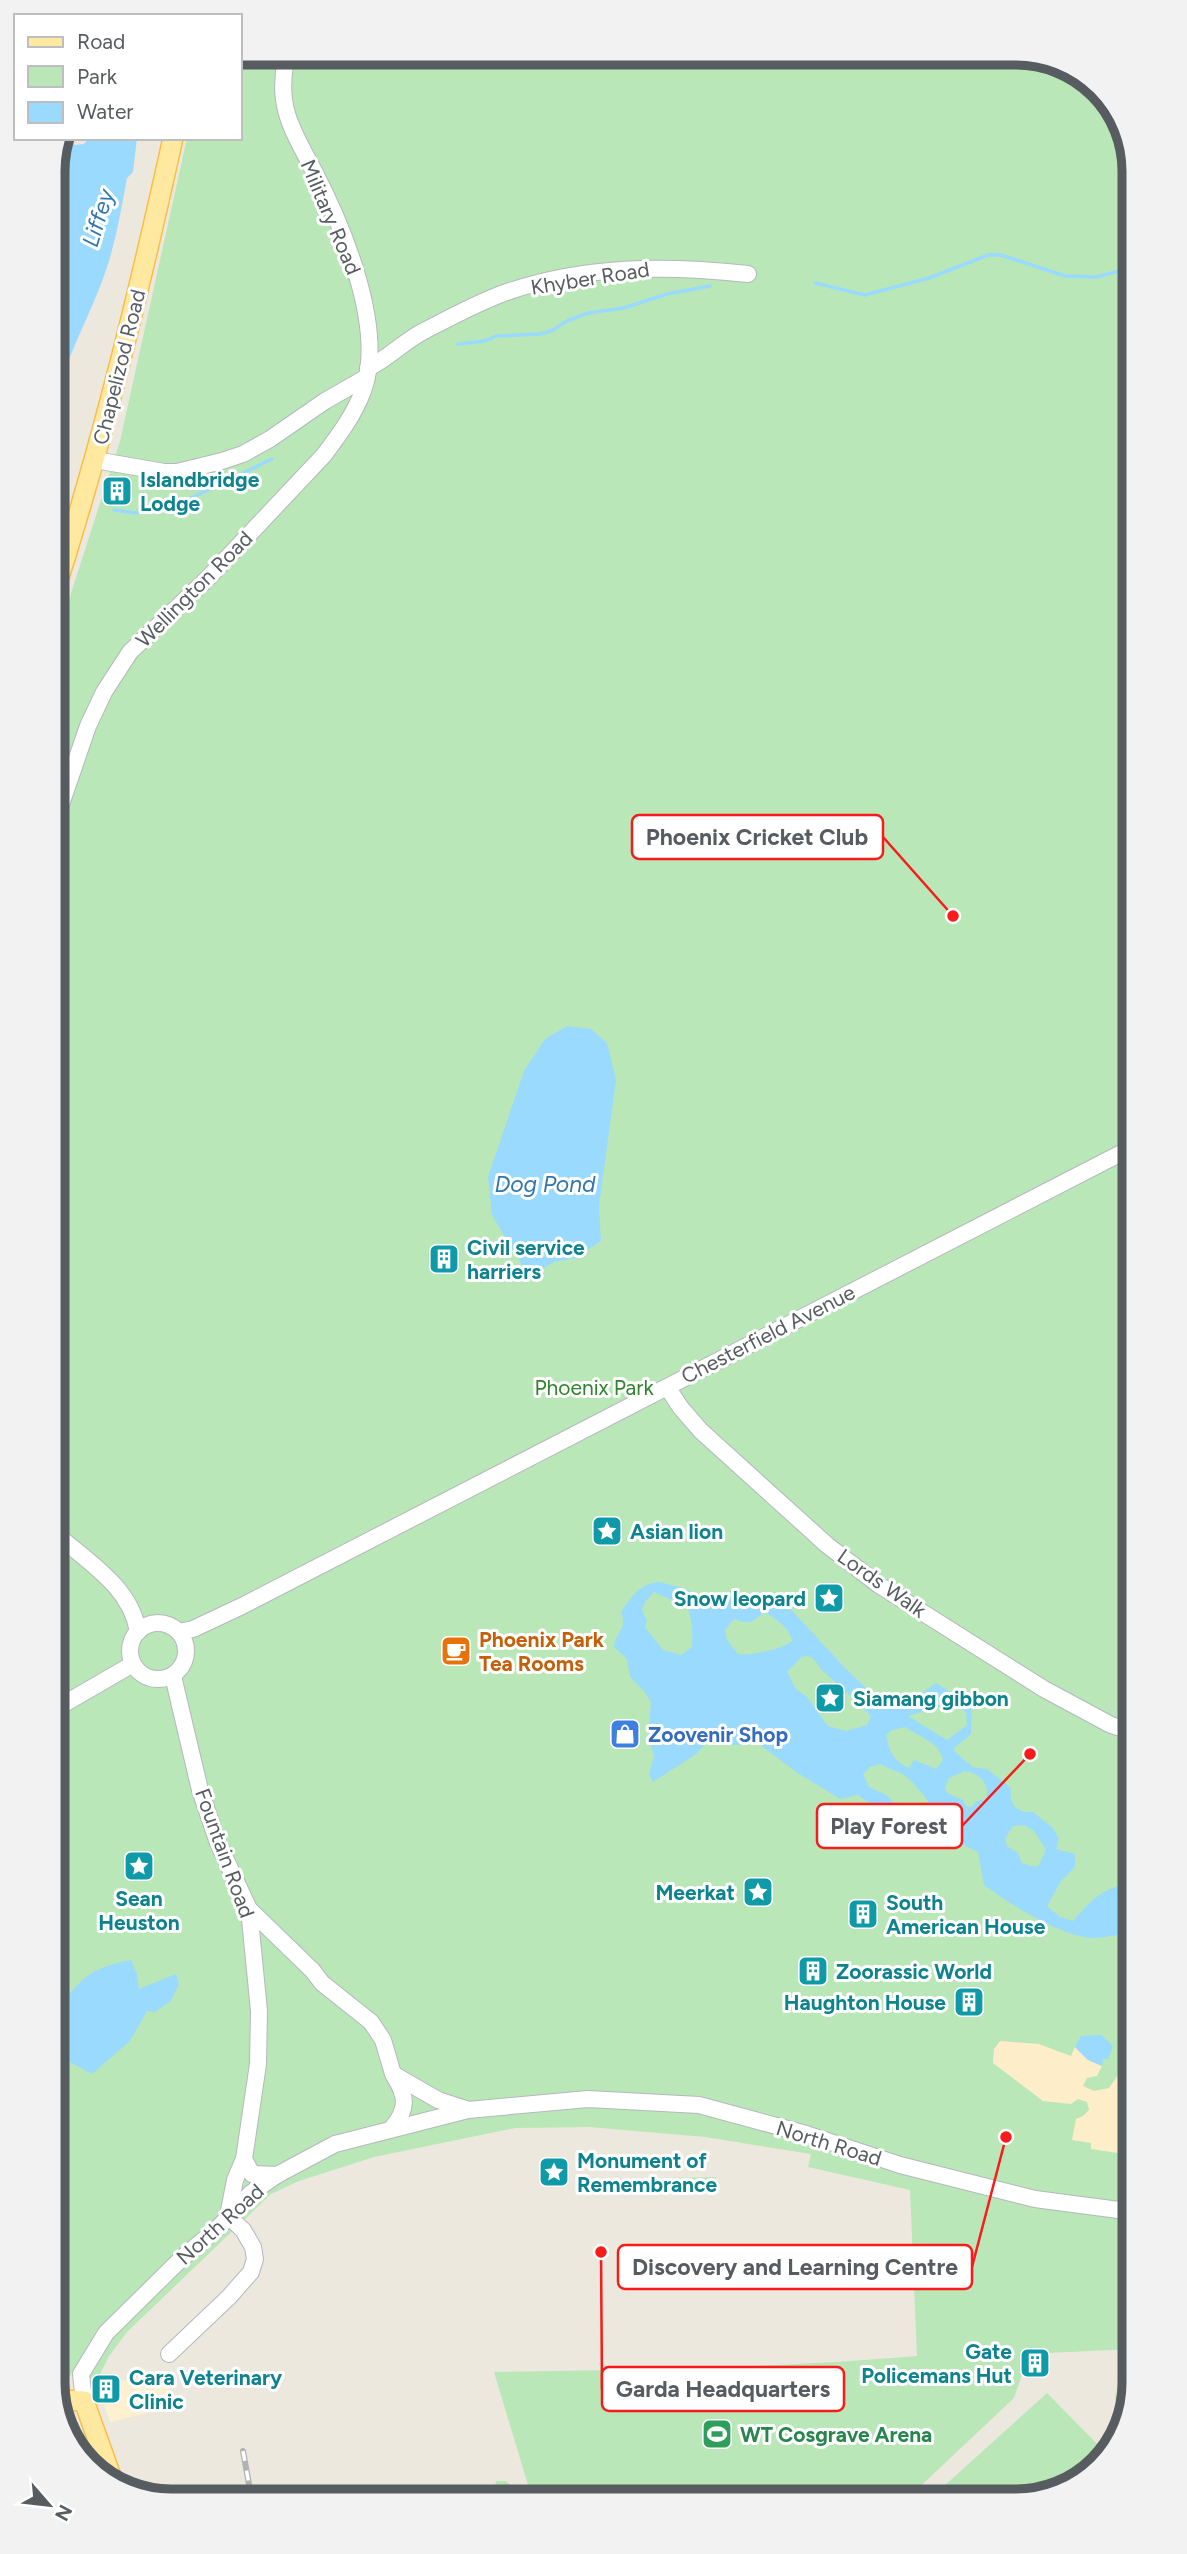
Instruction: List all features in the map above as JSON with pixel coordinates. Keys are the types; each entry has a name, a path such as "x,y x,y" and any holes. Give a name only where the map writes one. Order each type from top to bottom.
{"main road":[{"name":"Chapelizod Road","path":"65,557 95,460 145,267 173,140"},
{"path":"66,2398 83,2393 108,2468"}],"street":[{"name":"Military Road","path":"285,65 281,94 293,132 330,207 366,304 369,333 367,372"},
{"name":"Khyber Road","path":"95,460 177,472 243,454 270,439 420,333 503,294 544,282 652,267 695,268 748,274"},
{"name":"Wellington Road","path":"65,793 88,726 104,692 130,652 209,578 324,454 352,414 367,372"},
{"name":"Chesterfield Avenue","path":"179,1632 193,1629 242,1606 1122,1153"},
{"name":"Lords Walk","path":"667,1387 701,1431 827,1545 879,1585 1044,1689 1122,1728"},
{"path":"65,1541 116,1587 133,1614 138,1632"},
{"path":"154,1623 172,1627 179,1632 187,1648 186,1656 184,1664 173,1676 155,1679 138,1671 133,1664 130,1647 138,1632 154,1623"},
{"path":"65,1704 133,1664"},
{"name":"Fountain Road","path":"173,1676 200,1790 218,1843 249,1909 255,1957 259,2011 258,2064 244,2159 235,2180 228,2216"},
{"path":"249,1909 322,1983 371,2022 383,2040 389,2067 404,2093 406,2104 392,2128"},
{"path":"255,1957 258,1945 263,1940 281,1940"},
{"path":"393,2074 438,2100 468,2110"},
{"name":"North Road","path":"83,2393 88,2365 96,2347 117,2320 218,2228 251,2193 276,2175 335,2144 468,2110 588,2099 699,2105 807,2134 900,2165 1022,2196 1122,2210"},
{"path":"244,2159 252,2174 276,2175"},
{"path":"169,2354 229,2297 251,2272 255,2259 253,2247 243,2230 228,2216"}],"shaded area":[{"path":"169,2379 171,2407 110,2422 98,2387 99,2381"}],"green space":[{"name":"Phoenix Park","path":"242,65 1023,65 1057,73 1081,87 1104,112 1117,137 1122,171 1122,2350 1025,2354 1014,2398 917,2489 531,2489 528,2485 494,2372 759,2366 917,2356 910,2190 808,2167 811,2154 705,2137 589,2127 515,2128 374,2157 299,2181 271,2194 127,2332 109,2356 97,2380 72,2373 65,2381 65,612 120,441 187,140 242,140"},
{"path":"716,2177 716,2186 665,2187 666,2178"},
{"path":"1122,2386 1120,2407 1116,2404 1115,2396"},
{"path":"1047,2393 1100,2447 1081,2467 1050,2484 1016,2489 941,2489"},
{"path":"496,2481 506,2481 514,2489 491,2489 495,2488"}],"sand":[{"path":"1000,2041 1039,2044 1071,2056 1075,2047 1088,2060 1102,2066 1097,2076 1087,2078 1083,2086 1094,2091 1109,2088 1122,2071 1122,2154 1091,2149 1091,2143 1072,2140 1076,2119 1089,2110 1087,2102 1078,2099 1071,2104 1043,2101 993,2063 994,2049"}],"water":[{"name":"Liffey","path":"70,140 75,145 84,144 87,140 137,140 133,172 127,178 109,262 65,370 65,176"},
{"name":"Dog Pond","path":"567,1026 591,1029 607,1043 616,1080 599,1206 601,1241 576,1258 554,1262 529,1277 492,1215 488,1177 524,1071 545,1039"},
{"path":"660,1582 686,1589 696,1595 723,1593 733,1596 759,1592 785,1603 846,1669 882,1703 911,1698 936,1683 972,1705 971,1734 954,1748 955,1752 973,1767 987,1769 1011,1788 1011,1799 1015,1807 1033,1812 1053,1828 1059,1839 1056,1849 1075,1854 1075,1867 1061,1881 1047,1906 1060,1917 1073,1921 1098,1896 1122,1885 1122,1934 1083,1937 1053,1927 984,1885 978,1852 953,1840 944,1842 938,1849 927,1844 930,1837 920,1831 903,1835 880,1810 858,1795 840,1799 796,1772 759,1744 730,1745 714,1736 695,1755 653,1782 649,1774 654,1756 648,1738 651,1702 630,1677 627,1659 614,1647 623,1623 621,1612 628,1601 647,1585","holes":["654,1592 685,1602 692,1624 692,1647 681,1655 663,1650 645,1627 647,1621 642,1610","764,1612 785,1628 792,1641 766,1651 738,1654 727,1640 725,1630 734,1619 750,1622","802,1657 811,1657 871,1716 867,1725 846,1731 828,1726 807,1697 796,1689 787,1672","941,1696 966,1712 967,1725 947,1740 908,1716 939,1707 937,1698","905,1727 933,1744 943,1760 937,1769 914,1760 909,1768 900,1763 893,1755 886,1735 892,1730","881,1764 900,1773 925,1796 929,1806 922,1808 917,1814 905,1814 888,1796 869,1787 863,1774 870,1767","965,1771 975,1774 987,1789 985,1800 976,1801 972,1807 966,1806 963,1800 947,1793 945,1788 949,1778","1024,1825 1034,1831 1046,1850 1039,1865 1035,1867 1022,1863 1018,1853 1007,1846 1005,1839 1013,1826"]},
{"path":"131,1960 139,1989 176,1974 179,1984 171,2001 155,2012 147,2011 130,2041 92,2074 68,2061 65,2066 65,2000 88,1975"},
{"path":"1101,2035 1113,2046 1108,2059 1103,2059 1102,2066 1088,2060 1075,2047 1081,2036"}],"waterway":[{"path":"815,283 865,295 929,278 988,255 1001,255 1065,276 1096,277 1122,270"},
{"path":"458,344 485,341 496,336 540,334 588,313 624,308 667,294 710,286"},
{"path":"114,510 136,513 187,500 272,459"}],"railway":[{"path":"243,2451 250,2489"}],"place":[{"name":"Islandbridge Lodge","path":"117,491"},
{"name":"Phoenix Cricket Club","path":"953,916"},
{"name":"Civil service harriers","path":"444,1259"},
{"name":"Asian lion","path":"607,1531"},
{"name":"Snow leopard","path":"829,1598"},
{"name":"Phoenix Park Tea Rooms","path":"456,1651"},
{"name":"Siamang gibbon","path":"830,1698"},
{"name":"Zoovenir Shop","path":"625,1734"},
{"name":"Play Forest","path":"1030,1754"},
{"name":"Sean Heuston","path":"139,1866"},
{"name":"Meerkat","path":"758,1892"},
{"name":"South American House","path":"863,1914"},
{"name":"Zoorassic World","path":"813,1971"},
{"name":"Haughton House","path":"969,2002"},
{"name":"Discovery and Learning Centre","path":"1006,2137"},
{"name":"Monument of Remembrance","path":"554,2172"},
{"name":"Garda Headquarters","path":"601,2252"},
{"name":"Gate Policemans Hut","path":"1035,2363"},
{"name":"Cara Veterinary Clinic","path":"106,2389"},
{"name":"WT Cosgrave Arena","path":"717,2434"}]}
